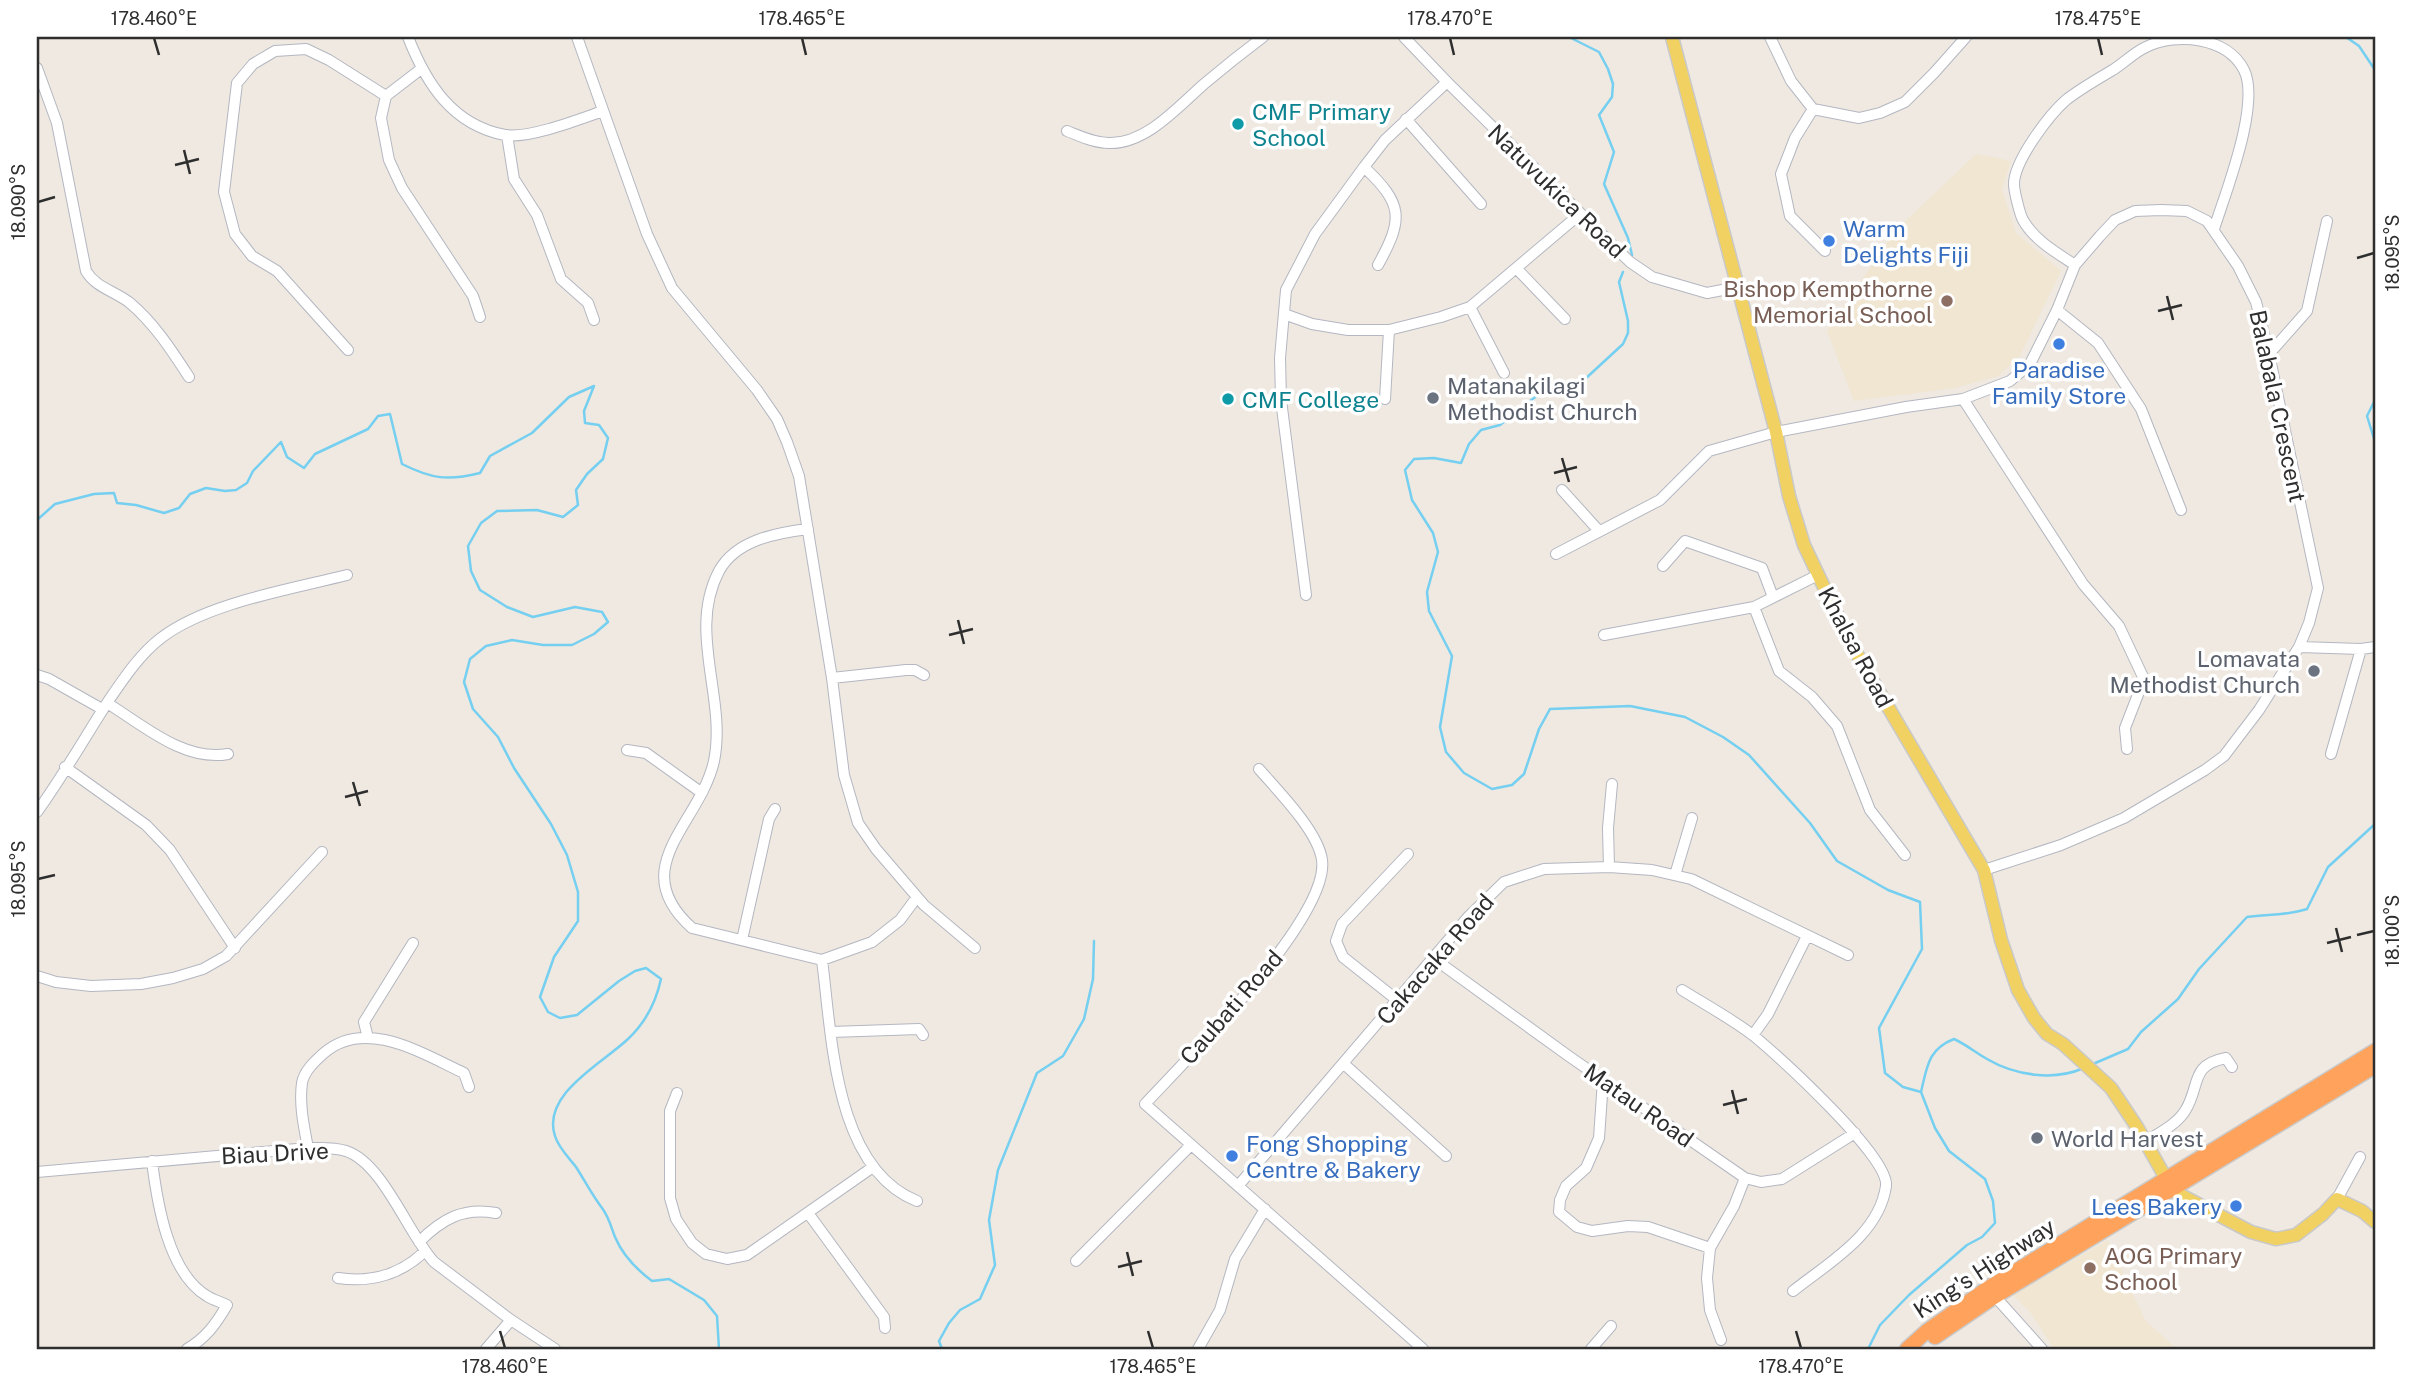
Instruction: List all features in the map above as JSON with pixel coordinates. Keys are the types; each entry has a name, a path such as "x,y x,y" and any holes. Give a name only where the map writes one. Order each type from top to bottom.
{"highway":[{"name":"King's Highway","path":"2169,1185 2375,1051"},
{"name":"King's Highway","path":"1907,1349 1927,1331 2169,1185 2375,1066"},
{"name":"King's Highway","path":"1921,1349 1991,1293"}],"main road":[{"name":"Khalsa Road","path":"1672,37 1776,432 1789,496 1804,545 1851,644 1984,870 2001,940 2018,990 2047,1034 2089,1066 2117,1096 2169,1185"},
{"path":"2169,1185 2251,1231 2276,1239 2295,1235 2323,1214 2337,1199 2362,1211 2375,1222"}],"street":[{"path":"408,37 421,69 442,98 465,121 507,135 550,130 604,111"},
{"path":"577,37 647,234 673,288 757,390 777,419 799,476 845,775 858,823 876,849 917,897 975,948"},
{"path":"1067,131 1110,143 1146,132 1164,121 1238,55 1263,37"},
{"name":"Natuvukica Road","path":"1404,37 1630,262 1652,277 1706,293 1738,287"},
{"path":"1770,37 1791,81 1813,108 1859,118 1880,113 1905,102 1966,37"},
{"path":"2075,265 2031,231 2022,218 2014,185 2018,168 2050,116 2069,98 2146,47 2165,42 2188,38 2213,43 2232,54 2245,71 2249,90 2246,122 2214,229"},
{"path":"348,350 277,271 252,256 235,234 225,192 237,83 253,64 275,51 306,49 329,60 386,96"},
{"path":"37,68 57,124 86,271 91,280 130,303 167,343 189,377"},
{"path":"421,69 386,96 381,118 389,160 401,188 473,296 480,317"},
{"path":"1307,595 1281,400 1280,358 1286,290 1315,234 1364,167 1385,140 1447,82"},
{"path":"1813,108 1795,138 1781,174 1790,216 1825,251"},
{"path":"1406,119 1481,204"},
{"path":"507,135 514,179 537,215 561,279 588,303 594,320"},
{"path":"1364,167 1393,199 1396,223 1393,237 1378,265"},
{"name":"Balabala Crescent","path":"1556,554 1660,500 1709,451 1776,432 1963,399 2010,381 2030,364 2057,310 2075,265 2115,220 2135,211 2187,211 2207,221 2238,266 2256,302 2318,589 2309,623 2259,710 2224,756 2205,771 2124,818 2061,845 1984,870"},
{"path":"1284,314 1312,324 1348,330 1389,330 1441,317 1470,307 1580,214"},
{"path":"2269,354 2307,311 2327,221"},
{"path":"1517,269 1565,318"},
{"path":"1470,307 1504,373"},
{"path":"2057,310 2098,343 2141,409 2181,510"},
{"path":"1385,399 1389,330"},
{"path":"1963,399 2083,584 2119,626 2134,653 2144,679 2125,728 2127,749"},
{"path":"1562,490 1599,531"},
{"path":"807,529 760,538 739,550 720,569 710,592 705,628 716,734 713,762 702,793 664,864 664,890 676,914 692,928 822,960 872,942 900,920 917,897"},
{"path":"1663,566 1685,541 1762,568 1773,597"},
{"path":"37,812 104,706 140,659 161,638 217,608 347,575"},
{"path":"1604,635 1754,607 1818,575"},
{"path":"1754,607 1779,671 1812,697 1837,726 1870,810 1905,855"},
{"path":"2298,646 2361,649 2375,647"},
{"path":"2331,754 2361,649"},
{"path":"832,678 906,670 915,670 924,675"},
{"path":"37,675 104,706 179,747 214,756 228,754"},
{"path":"627,750 646,753 702,793"},
{"path":"65,767 146,825 162,842 235,947"},
{"name":"Caubati Road","path":"1259,769 1301,818 1322,860 1321,880 1310,907 1293,933 1222,1022 1145,1104 1423,1349"},
{"path":"1609,866 1608,828 1612,784"},
{"path":"743,940 769,819 775,809"},
{"path":"1675,875 1692,818"},
{"path":"37,976 56,982 90,986 141,984 203,969 226,957 322,852"},
{"path":"1397,1000 1343,957 1336,941 1342,924 1408,854"},
{"name":"Cakacaka Road","path":"1238,1186 1469,916 1504,882 1544,869 1609,866 1652,870 1691,879 1848,955"},
{"path":"1753,1035 1768,1014 1807,936"},
{"path":"368,1038 364,1022 413,943"},
{"name":"Matau Road","path":"1433,958 1745,1178"},
{"path":"822,960 839,1089 847,1120 873,1167 902,1195 917,1201"},
{"path":"1682,990 1753,1035 1855,1133 1884,1172 1887,1183 1873,1221 1854,1242 1793,1291"},
{"path":"831,1032 919,1029 923,1035"},
{"path":"307,1148 301,1102 303,1080 314,1062 331,1046 350,1038 383,1039 422,1053 464,1073 469,1087"},
{"path":"2145,1142 2169,1127 2184,1112 2199,1072 2211,1061 2226,1058 2232,1067"},
{"path":"1344,1064 1446,1156"},
{"path":"1603,1080 1599,1138 1586,1168 1566,1186 1560,1200 1559,1212 1577,1227 1592,1231 1628,1226 1648,1227 1710,1248"},
{"path":"677,1093 670,1111 670,1198 676,1219 692,1243 706,1254 727,1259 747,1255 873,1167"},
{"path":"1721,1340 1710,1310 1707,1278 1710,1248 1734,1206 1745,1178 1761,1182 1782,1179 1855,1133"},
{"path":"1076,1261 1191,1144"},
{"name":"Biau Drive","path":"38,1169 307,1148 346,1151 359,1157 381,1181 422,1247 451,1277 555,1349"},
{"path":"2337,1199 2360,1157"},
{"path":"152,1161 160,1216 177,1258 192,1283 206,1296 227,1305 211,1330 201,1341 187,1349"},
{"path":"1198,1349 1220,1310 1235,1259 1265,1209"},
{"path":"338,1278 375,1278 396,1272 410,1265 437,1224 469,1212 496,1213"},
{"path":"808,1213 884,1317 885,1328"},
{"path":"1991,1293 2042,1349"},
{"path":"486,1349 511,1320"},
{"path":"1591,1349 1611,1326"}],"shaded area":[{"name":"Bishop Kempthorne Memorial School","path":"1976,154 2011,161 2002,190 2016,233 2061,271 2020,356 1998,376 1955,388 1854,401 1827,331 1895,231"},
{"name":"AOG Primary School","path":"2108,1240 2145,1320 2177,1349 2054,1349 2030,1312 2013,1295"}],"waterway":[{"path":"1569,37 1599,52 1613,84 1612,97 1599,115 1614,152 1604,184 1628,238 1632,255"},
{"path":"2346,37 2359,46 2375,70"},
{"path":"2375,218 2375,238"},
{"path":"1623,272 1619,282 1628,333 1623,344 1584,380 1544,390 1500,425 1481,430 1469,444 1461,463 1434,458 1414,459 1405,470 1412,500 1433,533 1438,552 1427,592 1429,611 1452,656 1440,727 1446,752 1464,773 1492,789 1512,785 1524,774 1539,729 1550,709 1630,706 1685,717 1723,737 1749,755 1810,823 1837,861 1888,890 1920,902 1922,949 1879,1028 1885,1073 1903,1087 1921,1092 1935,1128 1949,1151 1985,1179 1993,1201 1995,1223 1982,1237 1967,1245 1909,1295 1880,1325 1868,1349"},
{"path":"37,520 55,504 94,494 114,493 117,503 164,513 179,508 190,494 206,488 236,490 247,483 253,471 281,442 287,457 304,468 315,454 368,429 378,416 390,414 402,464 440,477 480,473 490,456 532,433 569,397 594,386 584,411 585,423 599,425 608,438 603,459 587,474 576,490 578,505 563,517 537,510 497,511 481,523 468,546 471,571 480,590 507,607 533,617 575,607 602,612 608,622 594,634 572,645 543,645 512,640 486,646 470,659 464,682 473,709 498,737 514,768 551,824 567,855 578,892 578,921 554,957 540,997 548,1012 560,1018 577,1015 635,971 646,968 661,979 649,1012 640,1026 565,1093 557,1106 553,1121 555,1136 604,1211 618,1244 630,1262 652,1281 669,1279 704,1300 717,1316 719,1349"},
{"path":"2375,400 2367,416 2375,442"},
{"path":"2093,1064 2128,1049 2141,1032 2178,999 2199,969 2247,917 2307,909 2328,867 2375,824"},
{"path":"942,1349 939,1341 949,1323 960,1310 980,1299 995,1265 989,1220 998,1170 1037,1073 1063,1056 1084,1019 1093,979 1094,941"},
{"path":"1921,1092 1930,1060 1939,1048 1954,1039 1998,1065 2023,1073 2048,1075 2084,1068"}],"place":[{"name":"CMF Primary School","path":"1238,124"},
{"name":"Warm Delights Fiji","path":"1829,241"},
{"name":"Bishop Kempthorne Memorial School","path":"1947,301"},
{"name":"Paradise Family Store","path":"2059,344"},
{"name":"Matanakilagi Methodist Church","path":"1433,398"},
{"name":"CMF College","path":"1228,399"},
{"name":"Lomavata Methodist Church","path":"2314,671"},
{"name":"World Harvest","path":"2037,1138"},
{"name":"Fong Shopping Centre & Bakery","path":"1232,1156"},
{"name":"Lees Bakery","path":"2236,1206"},
{"name":"AOG Primary School","path":"2090,1268"}]}
